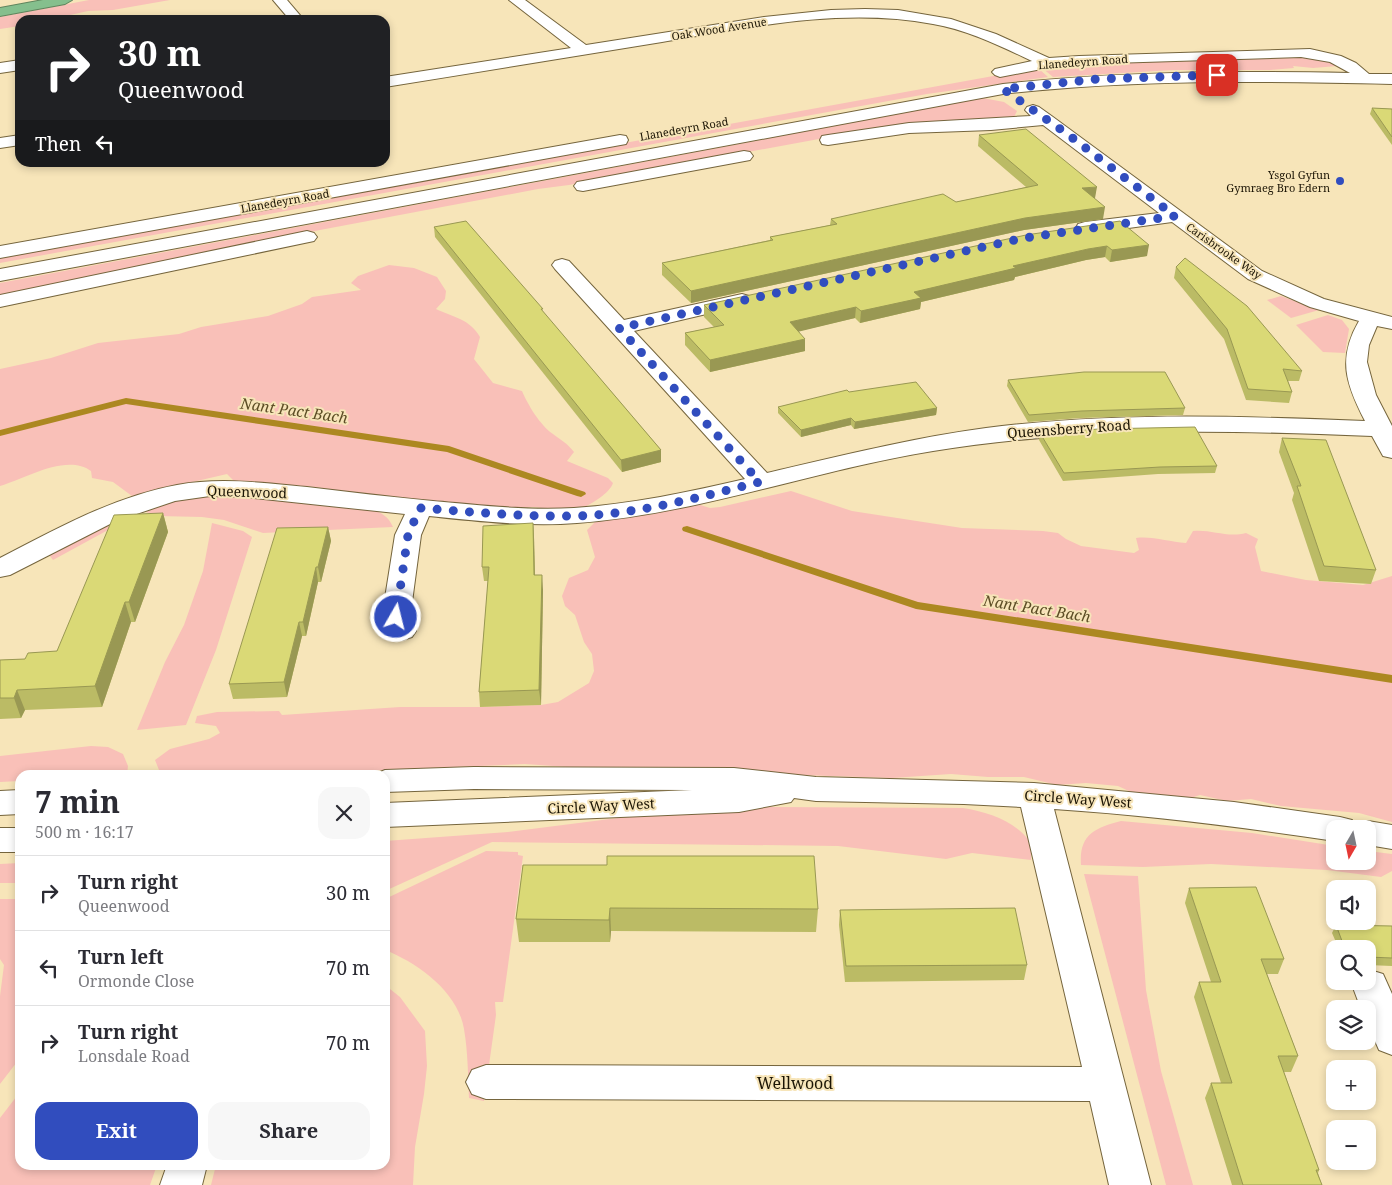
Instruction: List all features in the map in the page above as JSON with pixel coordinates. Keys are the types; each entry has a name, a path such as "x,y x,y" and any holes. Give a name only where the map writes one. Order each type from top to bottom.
{"highway":[{"path":"0,5 24,0"},
{"path":"0,12 65,0"}],"street":[{"path":"280,0 293,15"},
{"path":"516,0 583,50"},
{"name":"Oak Wood Avenue","path":"390,81 787,18 836,15 885,15 931,19 963,26 993,37 1047,63"},
{"name":"Llanedeyrn Road","path":"985,74 1047,63 1079,60 1310,53 1330,56 1344,62 1365,78"},
{"path":"0,68 15,65"},
{"path":"1250,76 1320,89 1370,90 1392,88"},
{"name":"Llanedeyrn Road","path":"0,275 1003,89 1126,77 1250,76 1392,79"},
{"name":"Carisbrooke Way","path":"1003,89 1255,275 1317,303 1382,321"},
{"path":"807,144 900,129 991,125 1047,120"},
{"name":"Llanedeyrn Road","path":"0,252 635,138"},
{"path":"0,143 15,141"},
{"path":"566,189 761,153"},
{"path":"1065,231 1175,216"},
{"path":"0,301 327,233"},
{"path":"562,266 760,482"},
{"path":"619,328 757,297"},
{"path":"1382,321 1359,343 1356,363 1364,391 1392,451"},
{"name":"Queensberry Road","path":"760,482 928,444 1020,432 1099,426 1189,423 1382,429"},
{"name":"Queenwood","path":"0,569 112,512 130,505 176,493 226,488 420,508 499,514 577,516 656,506 760,482"},
{"path":"402,631 396,617 397,608 408,535 420,508"},
{"name":"Circle Way West","path":"390,781 474,778 734,779 816,788 1034,796 1113,801 1234,814 1326,827"},
{"name":"Circle Way West","path":"390,815 739,800 816,788"},
{"path":"1034,796 1130,1185"},
{"path":"0,803 15,802"},
{"path":"390,829 472,825 551,808"},
{"path":"1376,834 1392,837"},
{"path":"0,840 15,840"},
{"path":"1372,990 1392,1039"},
{"name":"Wellwood","path":"486,1082 1105,1084"},
{"path":"181,1185 186,1170"}],"shaded area":[{"path":"89,0 170,0 70,15 15,15 15,27 0,29 0,17"},
{"path":"1314,55 1337,66 1313,68 1293,66 1294,68 1270,70 1174,70 1053,77 1041,67 1056,65"},
{"path":"1038,68 1048,77 927,94 0,263 0,256"},
{"path":"983,98 1004,102 1017,111 1013,119 873,129 320,230 0,297 0,283"},
{"path":"389,265 414,268 437,277 446,291 445,299 436,309 466,322 480,337 474,359 493,383 522,391 539,420 574,452 567,461 608,478 613,483 606,493 585,507 564,513 535,507 517,508 355,496 312,487 283,485 239,486 227,474 132,496 113,482 92,478 91,471 81,466 70,465 46,469 0,486 0,369 51,358 98,343 179,334 201,327 268,316 302,304 312,297 361,290 351,283 358,276"},
{"path":"1281,296 1319,310 1291,318 1267,300"},
{"path":"1328,315 1342,320 1349,329 1345,353 1323,352 1296,325"},
{"path":"791,491 852,511 962,528 1058,533 1081,546 1134,553 1139,550 1136,538 1186,543 1193,531 1232,535 1246,533 1258,539 1255,547 1261,571 1306,580 1363,585 1392,576 1392,822 1359,813 1281,806 1251,799 1227,801 1200,795 1181,801 1142,797 1118,786 1086,783 1057,785 1024,777 951,774 892,778 581,768 525,764 382,770 159,770 155,760 170,749 209,739 220,733 216,726 195,723 197,716 217,712 279,711 282,715 400,707 480,707 541,705 558,702 589,683 594,671 592,654 584,642 575,615 565,606 562,596 569,578 588,570 595,557 587,530 598,519 630,513 649,515 694,503 710,508"},
{"path":"223,494 371,509 384,515 393,527 263,533 224,520 202,517 158,516 140,510 161,503"},
{"path":"212,523 243,531 252,537 216,650 186,725 137,730 165,662 184,625 203,571"},
{"path":"106,524 119,524 53,560 50,556 51,553"},
{"path":"91,746 108,747 123,754 128,766 128,770 15,770 15,781 0,782 0,756"},
{"path":"771,807 963,808 996,817 1016,828 1024,835 1037,854 1031,854 1031,860 972,853 946,859 838,846 492,842 390,889 390,841 508,832 657,813"},
{"path":"1121,821 1252,833 1326,845 1326,870 1211,864 1143,867 1081,865 1081,855 1086,840 1090,834"},
{"path":"486,851 518,852 518,855 523,856 503,1002 495,1002 496,1015 484,1101 469,1098 464,1029 454,1003 435,980 390,952 390,897"},
{"path":"1376,852 1392,854 1392,871 1381,877 1327,870 1376,870"},
{"path":"15,863 15,883 0,883 0,864"},
{"path":"1084,874 1138,876 1146,990 1161,1071 1193,1185 1166,1185"},
{"path":"0,899 15,899 15,1064 0,1084 0,996 4,965 0,959"},
{"path":"390,989 400,997 425,1031 427,1066 415,1147 413,1185 211,1185 215,1170 390,1170"},
{"path":"15,1098 15,1170 155,1170 150,1185 0,1185 0,1118"}],"building":[{"path":"1372,108 1392,109 1392,137"},
{"path":"1026,129 1097,187 1082,188 1105,207 1025,218 691,291 662,263 773,240 770,237 837,224 831,219 943,194 956,202 1038,185 979,135"},
{"path":"466,221 543,309 541,309 661,450 621,460 434,227"},
{"path":"1120,221 1149,245 1112,250 1107,246 1088,249 914,292 921,298 861,311 856,307 790,322 805,339 710,360 685,333 724,325 704,305 1026,235"},
{"path":"1185,258 1247,306 1302,371 1283,369 1292,392 1248,389 1227,329 1176,267"},
{"path":"1084,372 1165,372 1185,408 1081,411 1029,415 1008,380"},
{"path":"916,382 937,408 855,422 851,418 801,430 778,407 847,390 849,392"},
{"path":"1195,427 1217,466 1160,467 1064,473 1040,433 1099,429"},
{"path":"1282,438 1326,440 1376,570 1324,566 1297,486 1301,486"},
{"path":"163,513 129,602 125,602 95,686 17,690 14,698 0,698 0,660 25,659 28,653 57,651 114,515"},
{"path":"533,523 534,575 542,575 539,690 479,692 489,567 482,567 483,526"},
{"path":"328,527 303,622 299,622 284,682 229,684 277,528"},
{"path":"607,856 814,856 818,909 610,908 609,920 516,919 523,865 607,865"},
{"path":"1256,887 1284,959 1261,959 1298,1056 1278,1056 1319,1170 1316,1170 1322,1185 1243,1185 1211,1083 1232,1083 1199,982 1221,982 1189,888"},
{"path":"1015,908 1027,965 846,966 840,910"},
{"path":"1376,926 1392,926 1392,958 1376,957 1376,940 1342,940 1338,930 1376,930"}],"waterway":[{"name":"Nant Pact Bach","path":"0,433 126,401 449,449 581,494"},
{"name":"Nant Pact Bach","path":"687,529 916,605 1392,679"}],"place":[{"name":"Ysgol Gyfun Gymraeg Bro Edern","path":"1340,181"}],"route":[{"path":"396,617 408,535 410,526 420,508 534,516 577,516 656,506 702,497 760,482 619,328 1024,238 1175,216 1066,133 1003,89 1098,79 1217,75"}]}
